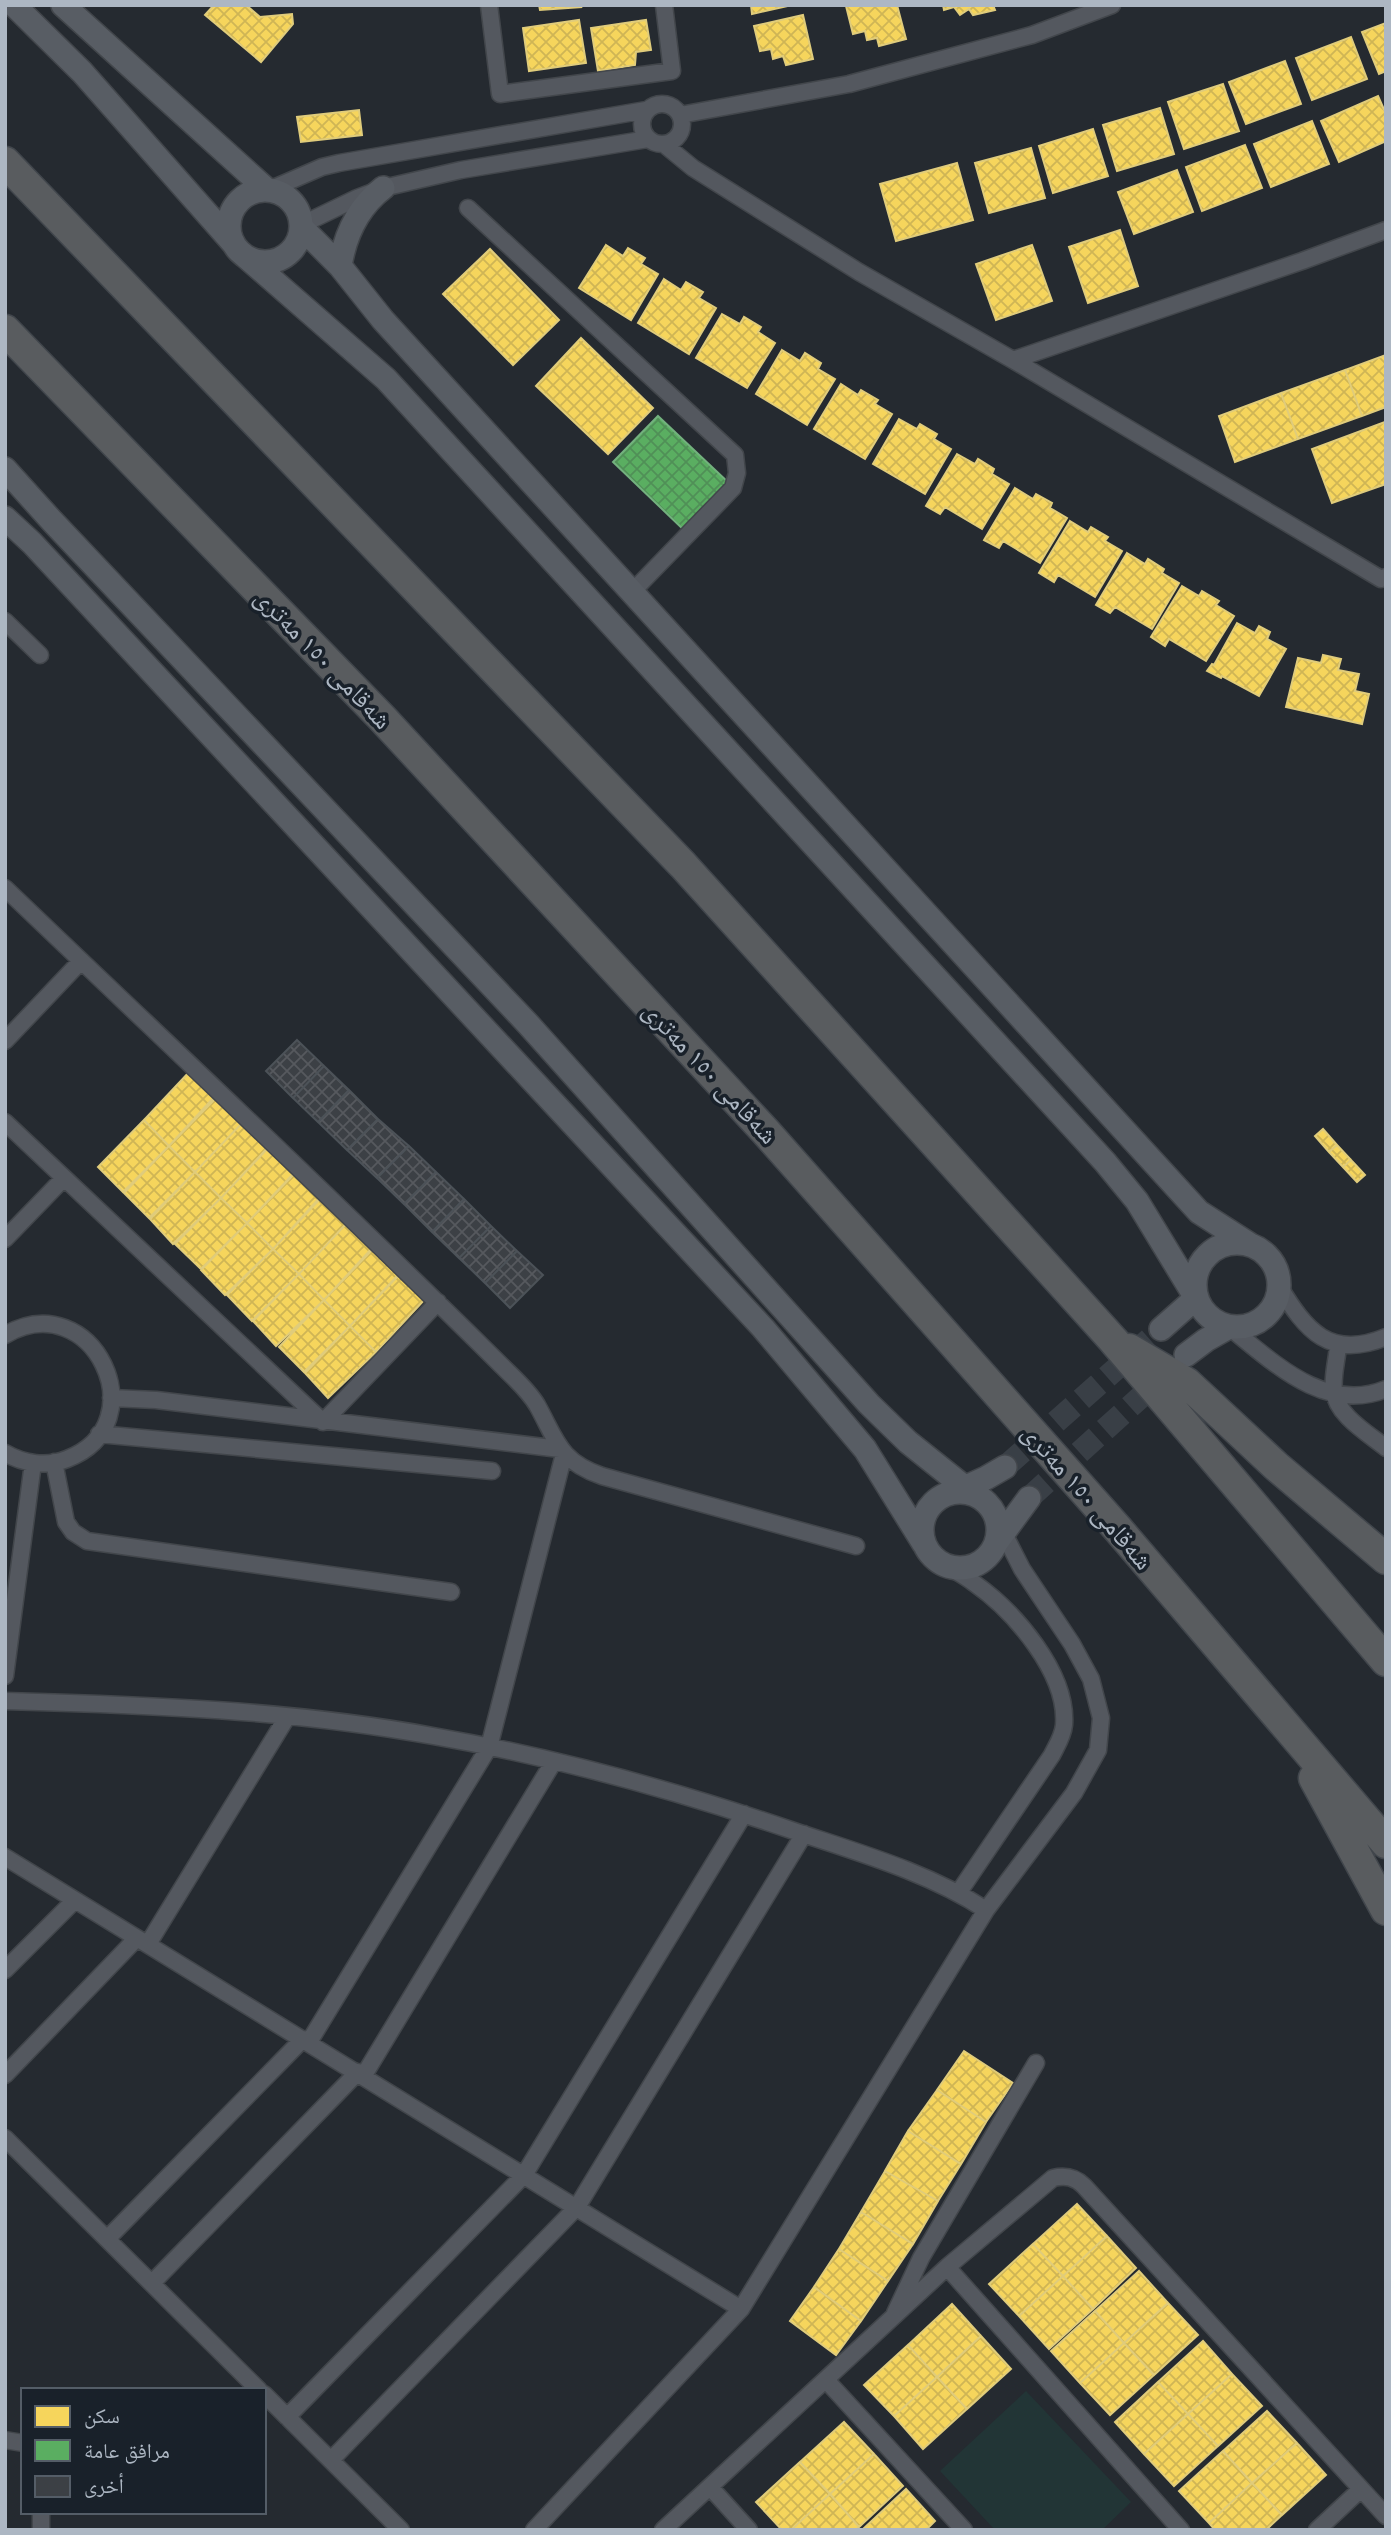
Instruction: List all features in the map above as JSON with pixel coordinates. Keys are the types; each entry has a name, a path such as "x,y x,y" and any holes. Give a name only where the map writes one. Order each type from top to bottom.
{"highway":[{"path":"5,162 683,866 1113,1340 1386,1661"},
{"name":"شەقامی ١٥٠ مەتری","path":"5,330 382,718 747,1111 1117,1528 1386,1843"},
{"path":"1113,1340 1187,1383 1276,1466 1386,1559"},
{"path":"1287,1728 1386,1910"}],"street":[{"path":"14,5 115,108 239,249 386,379 1105,1162 1138,1201 1210,1317 1229,1328 1282,1370 1316,1389 1358,1395 1386,1389"},
{"path":"63,5 268,190 288,198 295,205 301,226 340,266 383,320 1199,1212 1268,1256 1275,1265 1279,1286 1277,1298 1263,1318 1253,1324 1229,1328 1186,1355"},
{"path":"489,5 500,94 672,71 664,5"},
{"path":"680,115 849,84 1032,35 1112,5"},
{"path":"665,145 677,138 682,127 680,115 666,104 646,110 322,167 268,190 246,195 232,211 229,222 239,249 255,260 277,260 295,247 301,226 347,202 383,188 461,170 648,139 665,145 693,168 859,272 1013,360 1381,579 1386,577"},
{"path":"646,110 641,127 648,139"},
{"path":"340,266 348,233 362,208 383,188"},
{"path":"468,208 735,455 737,473 733,488 632,592"},
{"path":"1013,360 1386,230"},
{"path":"5,469 52,522 528,1024 869,1404 964,1492 992,1509 999,1532 1072,1644 1091,1679 1100,1710 1098,1750 1087,1773 986,1910 741,2309 534,2530"},
{"path":"5,518 32,542 763,1328 865,1449 931,1555 974,1582 1001,1605 1026,1632 1054,1676 1064,1715 1062,1736 1052,1755 959,1892"},
{"path":"5,621 40,655"},
{"path":"5,888 438,1302 525,1389 562,1451 583,1469 856,1546"},
{"path":"5,1041 81,961"},
{"path":"5,1122 323,1422"},
{"path":"5,1239 64,1178"},
{"path":"1196,1298 1195,1277 1209,1252 1221,1245 1235,1242 1249,1244"},
{"path":"1279,1286 1295,1311 1329,1342 1338,1346 1366,1344 1386,1337"},
{"path":"1161,1329 1196,1298"},
{"path":"323,1422 438,1302"},
{"path":"5,1335 40,1325 52,1325 72,1332 90,1344 103,1361 111,1382 109,1414 99,1434 84,1450 65,1460 33,1463 5,1453"},
{"path":"1338,1346 1334,1393 1352,1421 1386,1448"},
{"path":"111,1398 156,1399 562,1451"},
{"path":"99,1434 492,1471"},
{"path":"107,2239 306,2040 489,1747 562,1451"},
{"path":"54,1462 66,1522 73,1532 87,1541 451,1592"},
{"path":"5,1676 33,1463"},
{"path":"925,1544 922,1522 927,1511 944,1496 964,1492 1005,1467"},
{"path":"942,1563 954,1568 979,1563 989,1555 999,1532 1029,1498"},
{"path":"5,1701 121,1705 287,1717 431,1735 489,1747 658,1788 744,1814 959,1892 986,1910"},
{"path":"5,2075 142,1941 287,1717"},
{"path":"152,2283 361,2073 554,1761"},
{"path":"287,2417 524,2175 744,1814"},
{"path":"331,2460 577,2207 804,1834"},
{"path":"5,1857 361,2073 741,2309"},
{"path":"5,1970 75,1900"},
{"path":"881,2329 894,2316 921,2258 1036,2063"},
{"path":"5,2138 258,2388"},
{"path":"663,2530 947,2267 1053,2178 1062,2176 1078,2180 1386,2516"},
{"path":"947,2267 1181,2530"},
{"path":"825,2379 964,2530"},
{"path":"266,2397 401,2530"},
{"path":"710,2487 749,2530"},
{"path":"1317,2530 1361,2489"}],"shaded area":[{"path":"1026,2391 1131,2502 1102,2530 995,2530 940,2471"}],"building: سكن":[{"path":"214,5 246,5 260,17 292,14 293,24 261,62 205,15"},
{"path":"539,5 580,5 581,7 540,10"},
{"path":"751,5 792,5 752,14"},
{"path":"897,5 906,39 879,46 877,38 867,40 865,31 853,34 846,6"},
{"path":"943,5 993,5 995,10 973,15 969,9 960,15 954,7 944,10"},
{"path":"803,15 813,59 786,65 783,56 773,59 771,49 760,51 754,26"},
{"path":"579,20 586,63 529,71 523,28"},
{"path":"646,20 651,50 636,52 635,65 598,71 591,28"},
{"path":"1386,23 1386,71 1379,74 1362,32"},
{"path":"1351,37 1367,79 1312,100 1296,58"},
{"path":"1285,61 1301,104 1246,124 1229,82"},
{"path":"1223,84 1239,131 1184,149 1168,102"},
{"path":"1378,96 1386,114 1386,141 1339,162 1321,121"},
{"path":"1160,108 1174,154 1117,171 1103,125"},
{"path":"359,110 362,135 301,142 297,117"},
{"path":"1312,121 1329,164 1271,187 1254,144"},
{"path":"1093,129 1108,176 1053,193 1039,146"},
{"path":"1245,145 1262,188 1202,211 1186,167"},
{"path":"1031,148 1045,198 989,213 975,163"},
{"path":"957,163 973,220 896,241 880,184"},
{"path":"1177,170 1193,212 1134,234 1118,192"},
{"path":"1120,230 1138,286 1088,303 1069,247"},
{"path":"606,245 623,256 628,248 645,258 641,264 658,274 631,320 579,288"},
{"path":"1032,245 1052,301 996,320 976,264"},
{"path":"490,249 559,320 513,365 443,294"},
{"path":"664,279 681,290 686,282 703,292 699,298 716,308 689,354 638,323"},
{"path":"722,314 740,324 744,317 761,327 758,332 775,343 747,388 696,358"},
{"path":"581,338 653,408 608,454 536,386"},
{"path":"782,350 800,361 805,353 821,363 818,369 835,379 807,425 756,394"},
{"path":"1386,355 1386,407 1362,416 1345,370"},
{"path":"1345,370 1362,416 1298,439 1281,393"},
{"path":"841,384 858,395 861,390 878,400 875,404 892,414 865,459 814,429"},
{"path":"1281,393 1298,439 1235,462 1219,416"},
{"path":"899,419 917,429 920,424 937,434 934,439 951,449 925,494 873,464"},
{"path":"1385,422 1386,484 1332,503 1312,449"},
{"path":"957,454 975,464 978,459 994,469 992,474 1009,484 982,529 945,507 940,514 926,506"},
{"path":"1015,488 1033,499 1036,494 1052,503 1050,508 1067,518 1040,563 1003,541 999,548 984,540"},
{"path":"1070,521 1088,532 1091,527 1108,537 1105,541 1122,551 1095,597 1058,575 1054,582 1039,573"},
{"path":"1127,553 1145,564 1148,559 1164,569 1162,573 1179,583 1152,629 1115,607 1110,613 1096,605"},
{"path":"1182,586 1199,596 1202,591 1219,601 1216,605 1234,616 1206,661 1169,639 1165,646 1151,637"},
{"path":"1237,623 1255,633 1259,626 1270,632 1267,639 1286,649 1259,696 1207,671 1214,665"},
{"path":"1323,655 1341,659 1338,670 1359,674 1355,691 1369,694 1362,724 1286,707 1298,658 1321,663"},
{"path":"192,1069 217,1094 169,1146 144,1120"},
{"path":"218,1096 244,1121 195,1172 169,1146"},
{"path":"144,1120 169,1146 123,1192 98,1167"},
{"path":"244,1121 271,1144 221,1198 195,1172"},
{"path":"1323,1129 1337,1145 1329,1152 1315,1136"},
{"path":"1337,1145 1351,1160 1343,1167 1329,1152"},
{"path":"169,1146 195,1172 149,1218 124,1193"},
{"path":"269,1147 295,1172 247,1223 221,1198"},
{"path":"1351,1160 1365,1175 1357,1182 1343,1167"},
{"path":"195,1172 221,1198 173,1244 150,1219"},
{"path":"296,1172 322,1195 273,1249 247,1223"},
{"path":"221,1198 247,1223 201,1269 175,1244"},
{"path":"321,1198 347,1223 299,1274 273,1249"},
{"path":"247,1223 273,1249 225,1295 201,1270"},
{"path":"347,1223 374,1246 324,1300 299,1274"},
{"path":"273,1249 299,1274 252,1321 227,1295"},
{"path":"373,1249 398,1275 350,1326 324,1300"},
{"path":"299,1274 324,1300 276,1346 253,1321"},
{"path":"399,1275 426,1298 376,1352 350,1326"},
{"path":"324,1300 350,1326 304,1372 279,1347"},
{"path":"350,1326 376,1352 328,1398 305,1373"},
{"path":"964,2051 1013,2083 986,2122 937,2090"},
{"path":"937,2090 986,2122 961,2164 908,2131"},
{"path":"908,2131 961,2164 938,2201 885,2171"},
{"path":"885,2171 938,2201 913,2244 861,2212"},
{"path":"1077,2204 1107,2236 1063,2276 1033,2244"},
{"path":"861,2212 913,2244 888,2281 839,2249"},
{"path":"1107,2236 1136,2268 1093,2309 1063,2276"},
{"path":"1033,2244 1063,2276 1019,2316 989,2284"},
{"path":"839,2249 888,2281 861,2321 814,2287"},
{"path":"1139,2271 1168,2303 1124,2343 1095,2311"},
{"path":"1063,2276 1093,2309 1049,2349 1019,2316"},
{"path":"814,2287 861,2321 836,2355 790,2321"},
{"path":"1168,2303 1198,2335 1154,2375 1124,2343"},
{"path":"952,2304 981,2336 937,2377 908,2345"},
{"path":"1095,2311 1124,2343 1080,2383 1051,2351"},
{"path":"981,2336 1011,2369 967,2409 937,2377"},
{"path":"1203,2341 1232,2374 1188,2414 1158,2382"},
{"path":"1124,2343 1154,2375 1110,2415 1080,2383"},
{"path":"908,2345 937,2377 894,2416 864,2385"},
{"path":"1232,2374 1262,2406 1218,2446 1188,2414"},
{"path":"937,2377 967,2409 923,2449 894,2416"},
{"path":"1158,2382 1188,2414 1144,2454 1115,2422"},
{"path":"1267,2411 1297,2443 1252,2483 1223,2451"},
{"path":"1188,2414 1218,2446 1174,2486 1144,2454"},
{"path":"844,2422 874,2454 830,2494 800,2462"},
{"path":"1297,2443 1326,2475 1282,2515 1252,2483"},
{"path":"1223,2451 1252,2483 1209,2523 1179,2491"},
{"path":"874,2454 903,2486 859,2527 830,2494"},
{"path":"800,2462 830,2494 791,2530 782,2530 756,2502"},
{"path":"1252,2483 1282,2515 1266,2530 1215,2530 1209,2523"},
{"path":"906,2489 935,2521 926,2530 862,2530"},
{"path":"830,2494 859,2527 856,2530 791,2530"}],"building: مرافق عامة":[{"path":"658,416 730,484 685,531 613,462"}],"building: أخرى":[{"path":"297,1040 324,1066 293,1098 266,1071"},
{"path":"324,1066 349,1090 318,1122 293,1098"},
{"path":"349,1090 378,1119 347,1150 318,1122"},
{"path":"378,1119 409,1146 377,1178 347,1150"},
{"path":"409,1146 436,1172 404,1204 377,1178"},
{"path":"436,1172 464,1199 432,1232 404,1204"},
{"path":"464,1199 491,1226 459,1258 432,1232"},
{"path":"491,1226 517,1251 485,1283 459,1258"},
{"path":"517,1251 543,1275 510,1308 485,1283"}],"tunnel":[{"path":"1005,1467 1161,1329"},
{"path":"1029,1498 1164,1376"}]}
